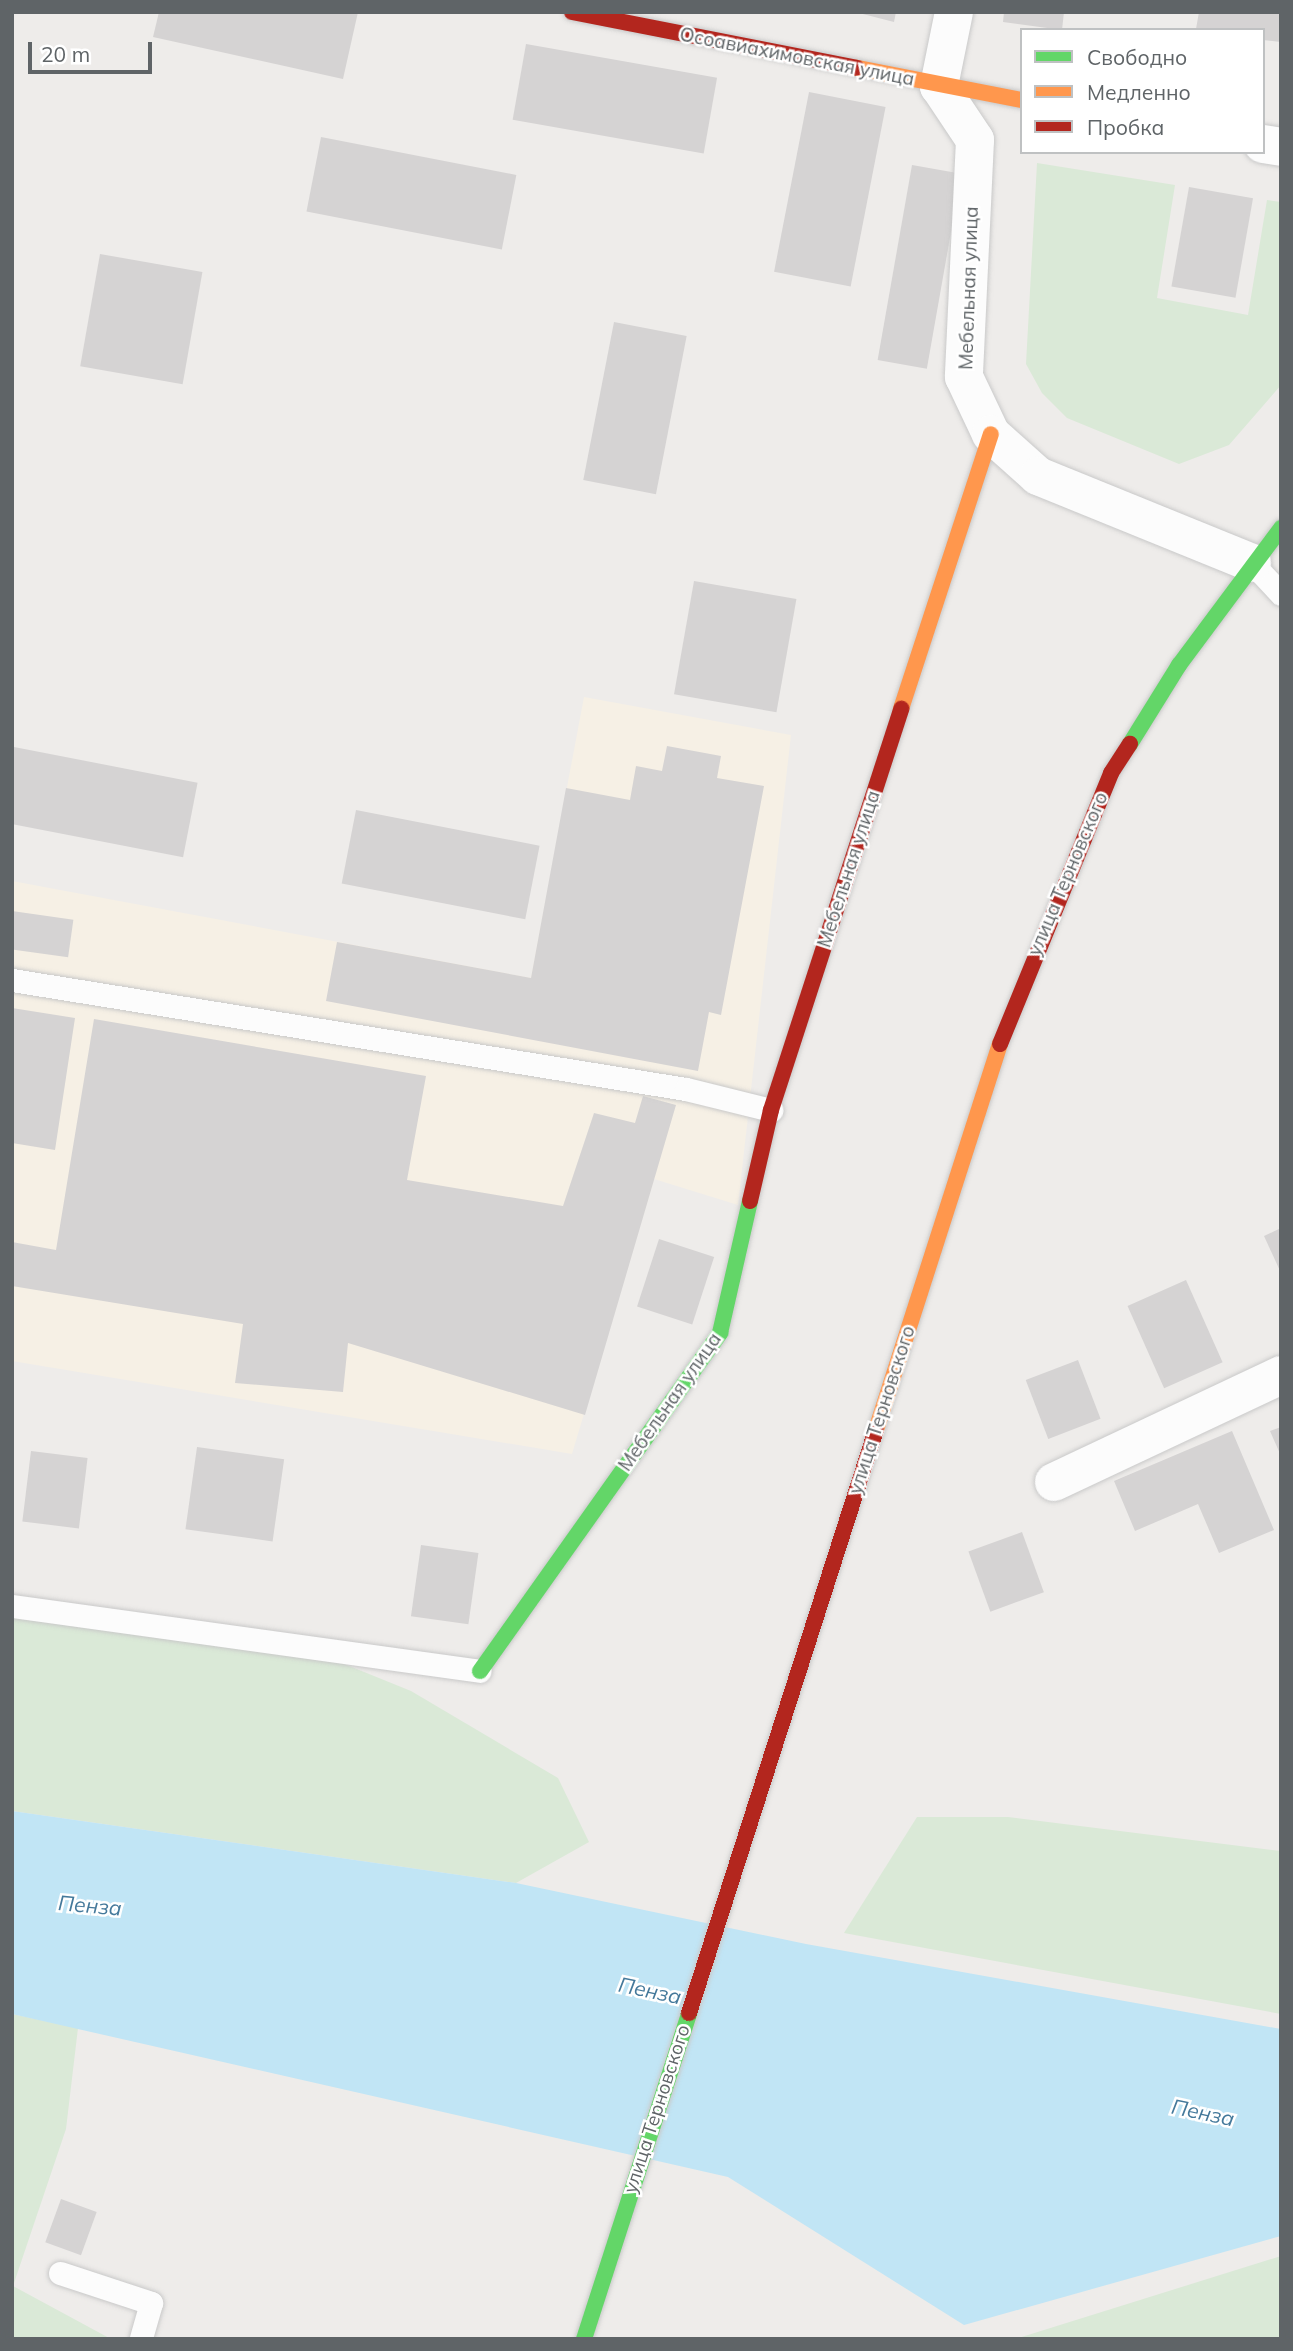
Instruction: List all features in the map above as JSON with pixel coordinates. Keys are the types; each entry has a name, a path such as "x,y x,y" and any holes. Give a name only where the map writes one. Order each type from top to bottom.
{"main road":[{"name":"Осоавиахимовская улица","path":"572,12 939,86 1020,100"},
{"name":"Мебельная улица","path":"480,1671 720,1334 771,1110 991,434"},
{"name":"улица Терновского","path":"584,2339 1011,1009 1111,773 1179,665 1281,527"}],"street":[{"path":"939,86 954,12"},
{"name":"Мебельная улица","path":"939,86 975,140 964,377 991,434"},
{"path":"991,434 1038,476 1252,563"},
{"path":"1054,1482 1281,1375"}],"lane":[{"path":"1252,563 1281,594"},
{"path":"12,980 686,1089 771,1110"},
{"path":"12,1606 480,1671"},
{"path":"60,2273 151,2303 141,2339"}],"shaded area":[{"path":"584,697 791,735 738,1205 654,1179 572,1454 12,1361 12,881 531,978"}],"green space":[{"path":"1037,163 1175,185 1157,298 1248,315 1267,200 1281,202 1281,385 1229,445 1179,464 1067,418 1042,393 1026,364"},
{"path":"12,1618 337,1661 411,1691 558,1778 589,1842 516,1883 12,1811"},
{"path":"917,1817 1008,1817 1281,1851 1281,2014 844,1933"},
{"path":"12,2014 78,2028 66,2129 13,2286 111,2339 12,2339"},
{"path":"1281,2256 1281,2339 1015,2339"}],"water":[{"name":"Пенза","path":"12,1811 516,1883 806,1944 1281,2029 1281,2236 964,2325 728,2177 12,2014"}],"building":[{"path":"159,12 358,12 343,79 153,37"},
{"path":"855,12 896,12 894,22"},
{"path":"1004,12 1064,12 1062,28 1003,22"},
{"path":"1199,12 1281,12 1281,42 1265,40 1265,28 1196,28"},
{"path":"526,44 717,78 704,154 513,120"},
{"path":"809,92 886,107 851,287 774,272"},
{"path":"321,137 516,175 502,250 306,212"},
{"path":"912,165 961,174 927,369 878,360"},
{"path":"1189,187 1253,198 1235,298 1171,286"},
{"path":"100,254 202,272 183,384 80,366"},
{"path":"614,322 687,336 656,494 583,480"},
{"path":"694,581 796,599 776,712 674,694"},
{"path":"667,746 721,756 717,778 764,786 721,1015 709,1012 698,1071 326,1001 337,942 531,978 566,788 630,800 636,766 662,771"},
{"path":"14,747 198,783 183,857 12,824"},
{"path":"356,810 540,846 525,919 342,884"},
{"path":"12,911 73,920 68,957 12,949"},
{"path":"12,1008 75,1018 55,1150 12,1143"},
{"path":"94,1019 426,1076 407,1180 563,1206 594,1113 635,1123 643,1096 676,1105 585,1415 348,1343 343,1392 235,1383 243,1324 12,1286 12,1242 56,1250"},
{"path":"1281,1228 1281,1273 1264,1236"},
{"path":"659,1239 714,1257 692,1324 637,1307"},
{"path":"1186,1280 1223,1362 1164,1388 1128,1306"},
{"path":"1078,1360 1101,1419 1048,1439 1026,1380"},
{"path":"1281,1427 1281,1456 1270,1431"},
{"path":"1232,1431 1274,1530 1219,1553 1198,1504 1135,1531 1114,1481"},
{"path":"197,1447 284,1459 273,1541 185,1529"},
{"path":"31,1451 88,1458 79,1528 22,1521"},
{"path":"1022,1532 1044,1592 990,1612 968,1551"},
{"path":"421,1545 478,1553 468,1624 411,1616"},
{"path":"61,2199 97,2212 81,2255 45,2242"}],"traffic: fast":[{"path":"1130,744 1179,665 1281,528"},
{"path":"480,1671 720,1333 750,1201"},
{"path":"584,2339 689,2013"}],"traffic: slow":[{"path":"857,68 1020,100"},
{"path":"901,709 991,434"},
{"path":"876,1430 1000,1044"}],"traffic: jam":[{"path":"572,12 857,68"},
{"path":"750,1201 771,1110 901,709"},
{"path":"1000,1044 1111,773 1130,744"},
{"path":"689,2013 876,1430"}]}
